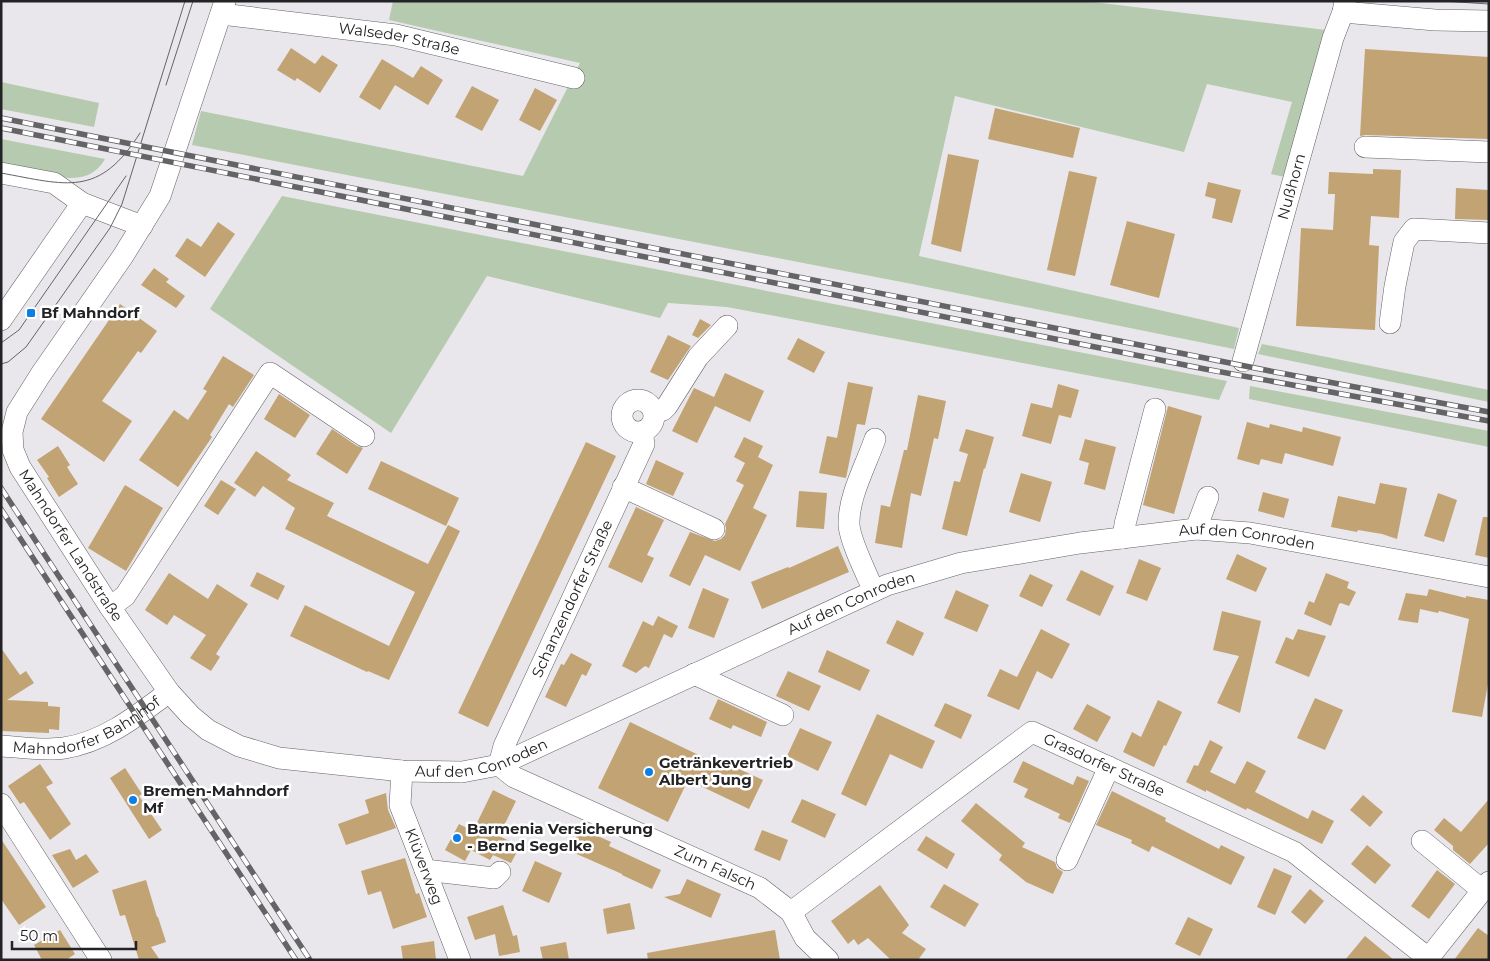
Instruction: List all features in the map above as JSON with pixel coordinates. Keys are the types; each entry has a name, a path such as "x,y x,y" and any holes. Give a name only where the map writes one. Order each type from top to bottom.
{"street":[{"path":"1344,7 1435,20 1489,21"},
{"name":"Nußhorn","path":"1243,361 1333,38 1344,7"},
{"name":"Walseder Straße","path":"223,8 396,35 574,78"},
{"name":"Mahndorfer Landstraße","path":"223,8 160,196 142,226 17,412 12,432 13,450 20,467 110,607 169,692 191,716 208,730 239,746"},
{"path":"1365,147 1489,152"},
{"path":"1,173 54,183 82,203 142,226"},
{"path":"1,320 82,203"},
{"path":"1390,322 1404,242 1414,230 1489,233"},
{"name":"Schanzendorfer Straße","path":"499,765 504,746 644,444 642,432 652,425 654,413 663,410 667,406 698,357 727,326"},
{"path":"110,607 125,596 270,373 364,436"},
{"path":"642,432 635,432 625,425 622,419 625,407 635,400 641,400 647,402 654,413"},
{"path":"1123,538 1155,409"},
{"path":"874,591 849,526 851,501 875,439"},
{"path":"624,487 714,529"},
{"path":"1196,529 1208,497"},
{"name":"Auf den Conroden","path":"239,746 279,758 402,771 462,772 499,765 887,584 961,564 1080,543 1196,529 1250,533 1489,577"},
{"path":"694,674 783,715"},
{"name":"Mahndorfer Bahnhof","path":"1,746 61,748 84,744 106,735 169,692"},
{"name":"Grasdorfer Straße","path":"791,912 1032,732 1294,852 1427,959"},
{"name":"Zum Falsch","path":"499,765 514,777 760,888 791,912 805,938 826,959"},
{"path":"1068,860 1109,767"},
{"name":"Klüverweg","path":"402,771 400,805 460,960"},
{"path":"1,804 101,960"},
{"path":"1422,841 1485,886 1427,959"},
{"path":"425,870 484,878 494,878 500,872"}],"green space":[{"path":"393,1 1085,1 1326,30 1285,177 1271,174 1292,102 1207,84 1184,152 955,96 919,256 1239,328 1234,349 912,284 192,145 201,111 523,176 580,63 389,20"},
{"path":"1,82 99,103 94,127 1,109"},
{"path":"1,139 105,159 98,168 88,175 69,178 45,175 1,165"},
{"path":"282,196 1227,381 1219,400 727,307 668,303 660,318 487,276 391,433 210,309"},
{"path":"1262,344 1489,390 1489,402 1258,354"},
{"path":"1250,386 1489,431 1489,447 1249,399"}],"building":[{"path":"291,48 315,64 322,55 338,65 320,93 297,78 295,81 277,70"},
{"path":"1365,49 1489,57 1489,139 1360,136"},
{"path":"382,59 413,78 421,66 443,80 428,105 395,85 380,110 359,97"},
{"path":"472,86 499,100 482,131 455,117"},
{"path":"535,88 557,100 540,131 519,120"},
{"path":"995,108 1080,128 1073,158 988,139"},
{"path":"948,154 979,160 961,252 931,244"},
{"path":"1373,169 1401,170 1399,218 1371,216 1369,245 1379,246 1375,330 1296,326 1301,228 1333,230 1335,194 1328,194 1329,172 1373,174"},
{"path":"1069,171 1097,177 1075,276 1047,270"},
{"path":"1208,182 1241,190 1232,223 1212,218 1216,199 1205,196"},
{"path":"1456,188 1489,190 1489,220 1455,219"},
{"path":"1127,221 1175,234 1159,298 1110,285"},
{"path":"218,222 235,234 205,277 175,256 187,238 201,247"},
{"path":"154,268 169,279 166,282 185,296 176,308 141,285"},
{"path":"120,304 157,331 141,353 138,351 102,401 132,421 104,462 41,419"},
{"path":"700,319 711,325 698,338 692,335"},
{"path":"668,335 691,346 668,380 650,372"},
{"path":"798,338 825,352 814,373 787,359"},
{"path":"223,356 254,375 233,407 229,404 210,435 212,437 178,487 139,460 174,410 188,420 207,391 203,389"},
{"path":"725,373 764,391 750,422 715,406 697,443 672,431 694,388 714,397"},
{"path":"848,382 873,387 865,425 857,424 846,478 819,473 827,436 837,438"},
{"path":"1058,384 1079,390 1071,418 1059,415 1051,444 1022,436 1031,403 1052,408"},
{"path":"279,394 310,415 295,438 264,419"},
{"path":"918,395 946,401 938,439 934,438 921,496 911,493 902,548 875,543 881,505 890,507 904,450 907,450"},
{"path":"1168,406 1202,416 1174,514 1143,505"},
{"path":"1247,422 1269,428 1270,424 1302,432 1303,427 1341,437 1333,466 1285,453 1282,464 1261,459 1259,465 1237,459"},
{"path":"332,429 363,448 347,474 316,454"},
{"path":"966,429 994,437 967,536 942,529 954,481 960,482 968,454 959,451"},
{"path":"744,437 763,446 758,457 773,465 753,508 767,515 740,571 705,555 690,586 669,576 690,532 715,541 725,535 725,524 744,485 736,481 745,463 734,457"},
{"path":"1085,439 1116,447 1105,490 1084,484 1089,463 1079,460"},
{"path":"586,442 616,456 488,727 458,713"},
{"path":"58,446 70,465 67,467 78,484 59,497 47,478 49,477 37,460"},
{"path":"256,451 291,475 287,480 334,503 327,516 428,564 448,525 460,531 389,680 367,672 290,636 305,605 389,646 415,592 285,529 295,508 263,486 255,497 234,483"},
{"path":"656,460 684,473 673,496 646,484"},
{"path":"381,461 459,498 446,526 368,489"},
{"path":"1021,473 1052,482 1040,522 1009,512"},
{"path":"221,480 236,489 218,515 204,506"},
{"path":"1380,483 1407,488 1397,539 1382,534 1331,527 1338,496 1375,504"},
{"path":"125,485 163,508 126,571 88,548"},
{"path":"799,491 827,493 824,529 796,527"},
{"path":"1263,492 1289,499 1284,518 1258,511"},
{"path":"1438,493 1457,500 1444,542 1424,536"},
{"path":"636,507 664,520 647,555 654,558 642,583 608,567"},
{"path":"1483,517 1489,517 1489,558 1475,555"},
{"path":"838,546 849,572 762,609 751,582 789,568"},
{"path":"1237,554 1267,568 1256,592 1226,579"},
{"path":"1139,559 1161,568 1147,601 1126,593"},
{"path":"1081,570 1114,586 1100,616 1066,600"},
{"path":"257,572 285,586 278,600 250,586"},
{"path":"169,573 208,599 217,584 248,604 216,654 220,657 211,671 190,658 206,635 174,615 167,625 145,610"},
{"path":"1326,573 1349,582 1347,588 1356,592 1349,606 1339,604 1331,626 1304,614 1309,601 1314,603"},
{"path":"1030,574 1053,585 1042,607 1019,596"},
{"path":"703,588 729,599 714,638 688,628"},
{"path":"1429,589 1466,598 1466,596 1489,600 1489,678 1482,717 1452,712 1469,619 1439,611 1438,613 1420,609 1418,623 1398,620 1406,593 1427,596"},
{"path":"956,590 989,605 977,632 944,618"},
{"path":"1222,611 1261,621 1240,713 1217,703 1239,656 1213,650"},
{"path":"658,616 678,626 672,638 664,634 649,668 645,666 636,673 622,666 643,621 653,626"},
{"path":"897,620 924,633 913,656 886,643"},
{"path":"1041,629 1070,644 1052,679 1037,671 1019,710 987,696 1000,669 1017,677"},
{"path":"1298,629 1326,636 1309,677 1275,663 1286,637 1293,640"},
{"path":"1,648 20,675 26,671 34,683 7,700 48,702 48,706 60,707 59,730 49,729 49,733 1,731"},
{"path":"827,650 870,670 860,691 818,672"},
{"path":"571,653 592,664 586,676 582,674 566,707 545,697 561,664 564,665"},
{"path":"788,671 821,686 809,711 776,696"},
{"path":"1315,698 1343,710 1325,750 1297,738"},
{"path":"718,699 767,722 761,737 733,725 731,729 709,719"},
{"path":"1158,700 1182,712 1154,767 1123,752 1132,732 1141,737"},
{"path":"945,703 972,715 961,739 934,726"},
{"path":"1087,704 1111,717 1097,742 1073,729"},
{"path":"877,714 935,741 922,769 890,754 866,806 841,794"},
{"name":"Getränkevertrieb Albert Jung","path":"630,722 711,761 713,757 763,780 749,809 688,780 668,822 598,788"},
{"path":"800,728 832,742 818,771 787,756"},
{"path":"1210,740 1223,747 1210,772 1235,784 1247,761 1266,771 1255,792 1308,819 1312,810 1334,821 1322,844 1247,808 1246,810 1186,782 1194,765 1198,766"},
{"path":"1023,761 1073,785 1077,776 1089,781 1070,823 1058,818 1060,814 1024,797 1028,789 1013,782"},
{"path":"40,764 53,783 46,787 71,824 50,840 24,802 20,804 8,786"},
{"name":"Bremen-Mahndorf Mf","path":"125,768 142,794 139,796 162,830 149,839 110,778"},
{"path":"493,790 516,801 499,836 520,846 511,863 493,855 490,860 471,850 465,861 445,850 459,824 473,831"},
{"path":"1112,791 1166,818 1165,821 1219,849 1221,845 1245,857 1231,885 1152,846 1149,852 1131,843 1132,840 1096,825"},
{"path":"386,793 388,810 396,828 346,845 338,824 369,813 365,800"},
{"path":"1363,795 1383,812 1370,827 1350,810"},
{"path":"802,799 836,814 825,838 791,822"},
{"path":"1489,799 1489,843 1470,864 1434,830 1444,818 1461,832"},
{"path":"976,803 1025,843 1022,847 1055,862 1057,868 1063,872 1053,894 1026,882 999,860 1002,855 961,821"},
{"path":"580,828 611,842 609,846 661,870 652,889 570,851"},
{"path":"762,830 788,840 780,861 754,850"},
{"path":"926,836 955,854 947,869 917,850"},
{"path":"1,839 46,907 19,925 1,899"},
{"path":"1367,845 1391,865 1375,884 1351,864"},
{"path":"70,849 76,860 86,854 99,872 73,888 52,855"},
{"path":"405,858 416,894 419,893 427,917 393,929 381,891 368,895 361,871"},
{"path":"535,861 562,873 549,903 522,891"},
{"path":"1274,868 1292,876 1275,915 1257,907"},
{"path":"1437,870 1455,884 1429,919 1411,906"},
{"path":"687,879 721,894 711,918 664,897 680,894"},
{"path":"146,880 166,942 151,947 160,960 139,960 125,915 120,916 112,890"},
{"path":"944,884 979,904 965,927 930,907"},
{"path":"880,885 909,925 902,933 926,949 918,960 891,960 868,938 858,945 854,939 848,944 831,921"},
{"path":"1310,889 1324,901 1305,924 1291,912"},
{"path":"630,903 635,929 607,934 603,909"},
{"path":"503,905 513,936 517,935 520,952 499,956 495,934 475,940 467,917"},
{"path":"1188,917 1213,929 1200,956 1175,944"},
{"path":"1478,928 1489,936 1489,960 1454,960"},
{"path":"60,930 75,954 66,960 42,960 34,945"},
{"path":"775,930 780,960 648,960 647,953"},
{"path":"1365,936 1394,960 1345,960"},
{"path":"434,941 436,960 403,960 401,946"},
{"path":"566,942 569,960 543,960 540,947"}],"tram line":[{"path":"1,364 8,362 26,347 110,228 122,204 185,1"},
{"path":"166,85 193,1"},
{"path":"1443,1 1489,4"},
{"path":"1,173 45,181 80,182 95,177 110,168 125,154 140,133"},
{"path":"1,343 19,330 126,176"}],"railway":[{"path":"1,118 1275,372 1489,412"},
{"path":"1,128 1205,369 1489,421"},
{"path":"1,488 310,960"},
{"path":"1,509 296,960"}],"place":[{"name":"Bf Mahndorf","path":"31,313"},
{"name":"Getränkevertrieb Albert Jung","path":"649,772"},
{"name":"Bremen-Mahndorf Mf","path":"133,800"},
{"name":"Barmenia Versicherung - Bernd Segelke","path":"457,838"}]}
